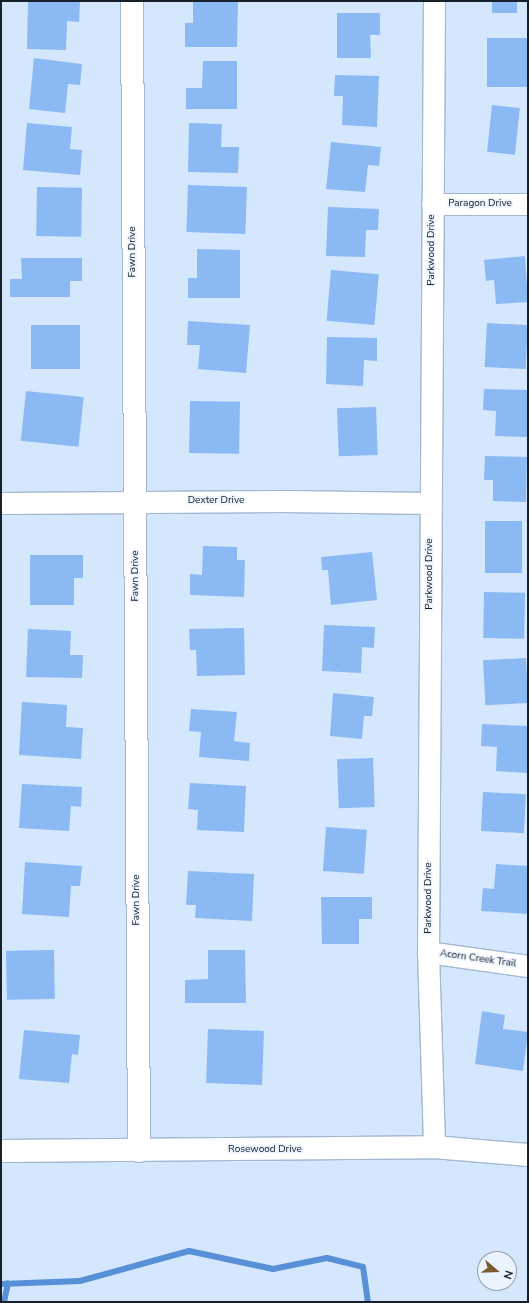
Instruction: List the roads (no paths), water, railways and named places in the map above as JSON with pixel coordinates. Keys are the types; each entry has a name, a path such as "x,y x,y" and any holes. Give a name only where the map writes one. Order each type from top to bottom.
{"street":[{"name":"Fawn Drive","path":"132,1 139,1150"},
{"name":"Parkwood Drive","path":"434,1 428,952 434,1147"},
{"name":"Paragon Drive","path":"432,204 528,204"},
{"name":"Dexter Drive","path":"1,503 431,503"},
{"name":"Acorn Creek Trail","path":"428,952 528,966"},
{"name":"Rosewood Drive","path":"1,1151 434,1147 528,1156"}],"waterway":[{"path":"1,1284 80,1281 189,1251 273,1269 327,1258 363,1267 368,1302"},
{"path":"4,1302 8,1283"}]}
